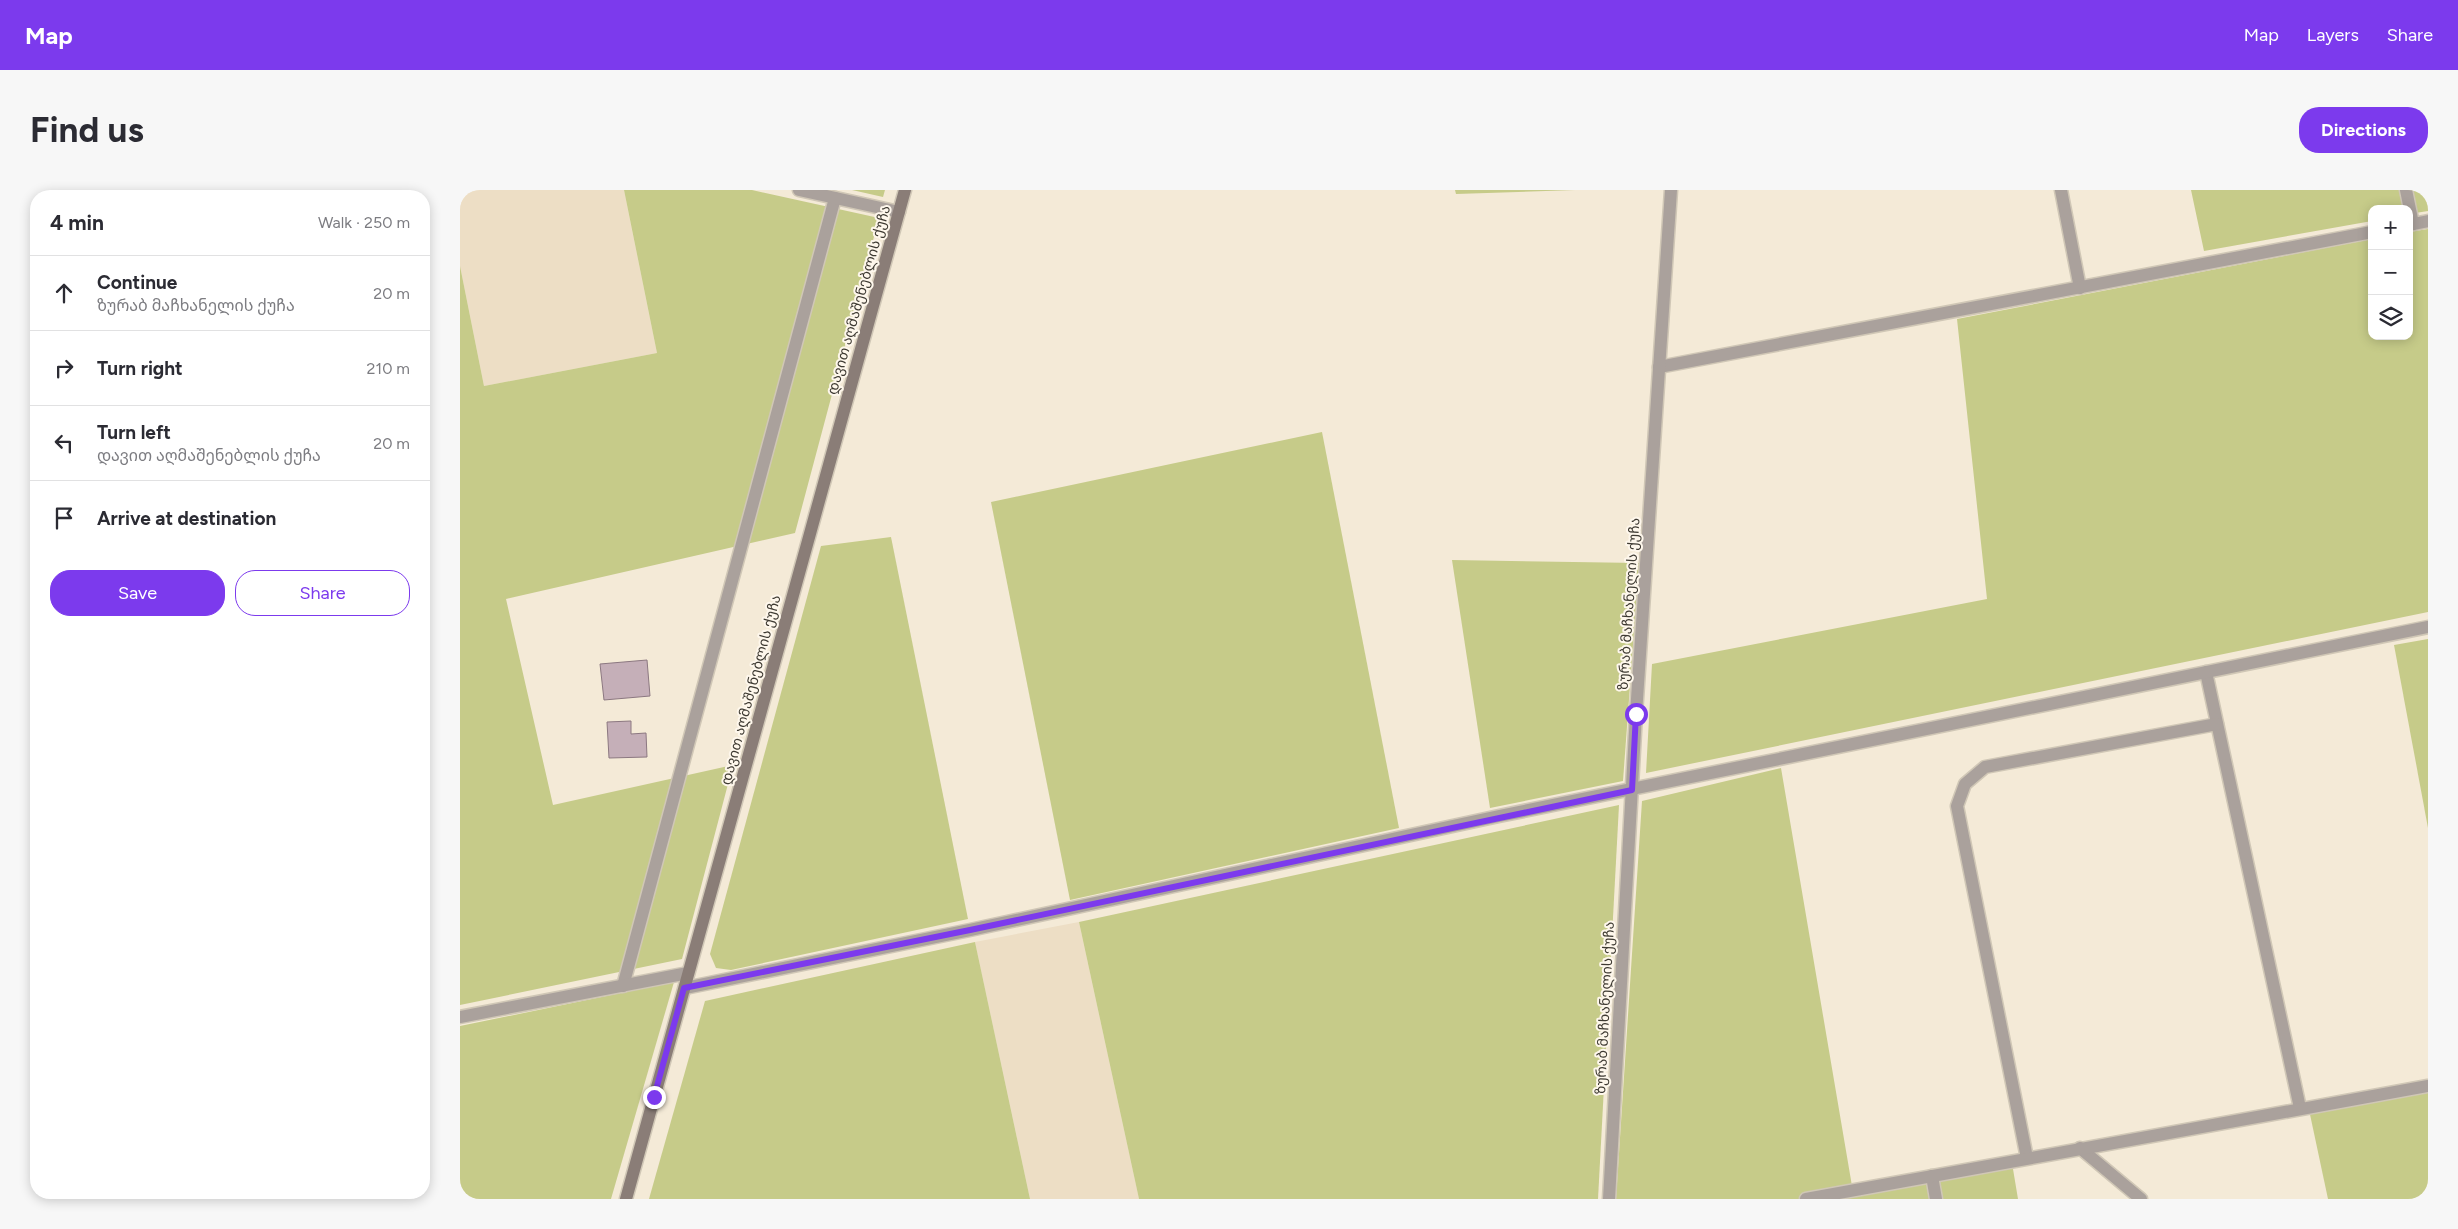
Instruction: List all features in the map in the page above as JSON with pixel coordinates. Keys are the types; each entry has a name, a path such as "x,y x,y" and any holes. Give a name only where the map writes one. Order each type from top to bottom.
{"street":[{"path":"799,190 899,212"},
{"name":"დავით აღმაშენებლის ქუჩა","path":"626,1199 905,190"},
{"name":"ზურაბ მაჩხანელის ქუჩა","path":"1609,1199 1632,790 1671,190"},
{"path":"2061,190 2080,288"},
{"path":"2406,190 2408,205"},
{"path":"623,986 835,198"},
{"path":"2413,224 2428,221"},
{"path":"1659,368 2368,233"},
{"path":"684,988 970,930 1632,790 2428,627"},
{"path":"2206,672 2300,1108"},
{"path":"2027,1158 1957,806 1965,784 1985,767 2217,724"},
{"path":"460,1017 688,973"},
{"path":"1806,1199 2428,1086"},
{"path":"2080,1148 2141,1199"},
{"path":"1932,1176 1936,1199"}],"shaded area":[{"path":"460,190 624,190 657,353 484,386 460,266"},
{"path":"1079,922 1139,1199 1030,1199 975,942"}],"green space":[{"path":"624,190 752,190 879,218 795,533 506,599 553,805 733,765 682,959 460,1005 460,266 484,386 657,353"},
{"path":"852,190 885,190 883,197"},
{"path":"1455,190 1575,190 1456,194"},
{"path":"2191,190 2428,190 2428,211 2413,213 2413,205 2368,205 2368,222 2204,251"},
{"path":"2428,229 2428,612 1646,773 1652,664 1987,599 1957,319 2368,240 2368,340 2413,340 2413,231"},
{"path":"1322,432 1399,828 1070,900 991,502"},
{"path":"891,537 968,919 731,970 716,968 710,954 821,546"},
{"path":"1452,560 1639,563 1623,781 1490,808"},
{"path":"2428,639 2428,828 2394,645"},
{"path":"1781,768 1853,1192 2011,1157 2018,1199 1616,1199 1642,801"},
{"path":"1619,805 1598,1199 1139,1199 1079,922"},
{"path":"975,942 1030,1199 649,1199 705,1001"},
{"path":"674,982 611,1199 460,1199 460,1026"},
{"path":"2428,1080 2428,1199 2328,1199 2308,1105"}],"building":[{"path":"647,660 650,696 604,700 600,664"},
{"path":"631,721 631,734 646,733 647,757 609,758 607,722"}],"route":[{"path":"654,1097 684,988 970,930 1480,820 1632,790 1636,714"}]}
